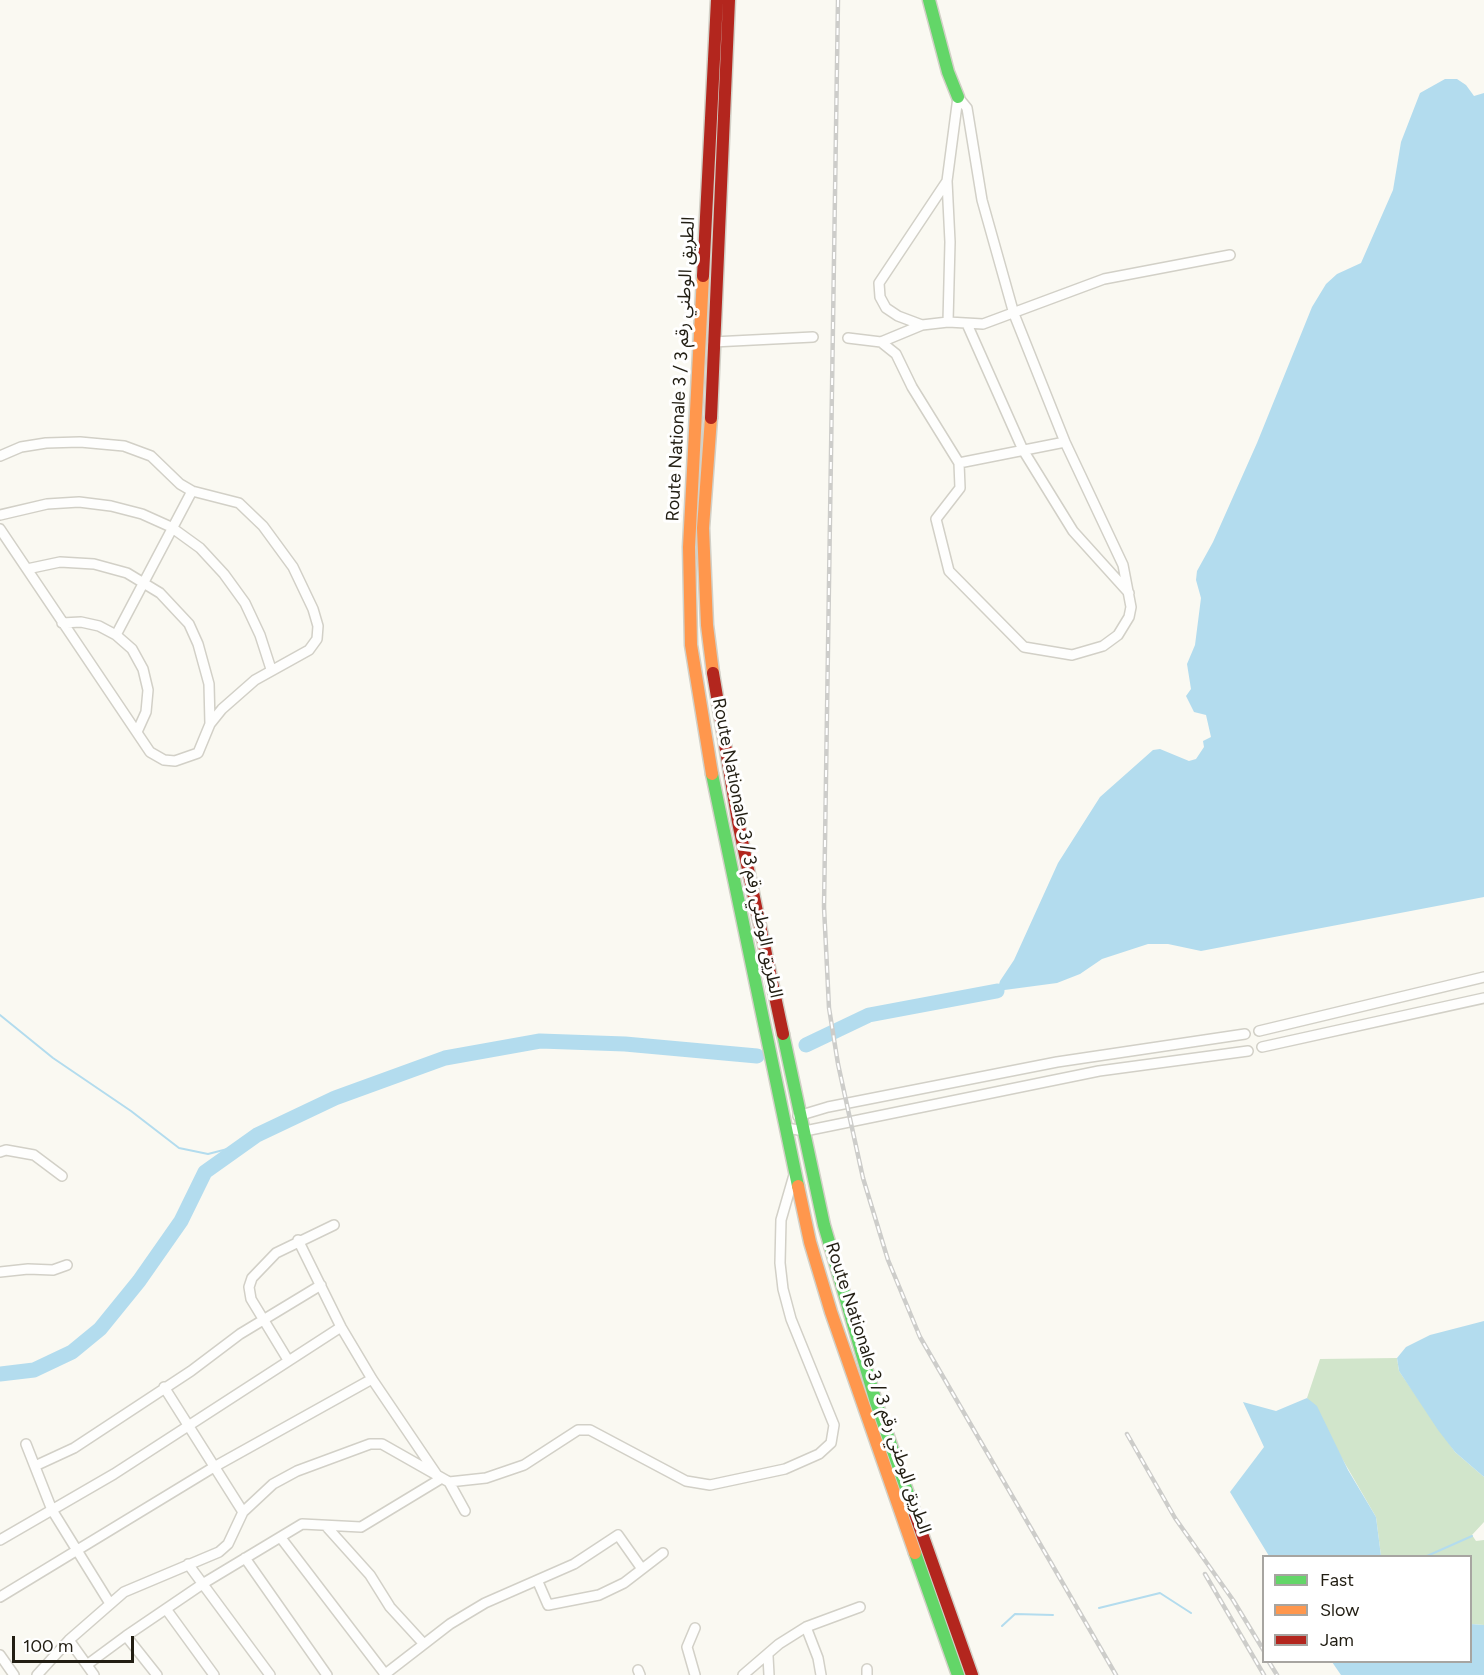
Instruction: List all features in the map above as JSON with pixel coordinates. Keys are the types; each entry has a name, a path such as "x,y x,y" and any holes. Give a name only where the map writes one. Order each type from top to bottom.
{"main road":[{"name":"Route Nationale 3 / الطريق الوطني رقم 3","path":"717,0 701,343 690,506 691,645 720,818 810,1242 831,1312 899,1512 958,1675"},
{"name":"Route Nationale 3 / الطريق الوطني رقم 3","path":"729,0 716,342 703,528 707,625 738,822 824,1225 847,1309 913,1508 972,1675"},
{"path":"929,0 948,72 958,97"},
{"path":"899,1512 913,1508"}],"street":[{"path":"948,322 950,243 947,181 958,97"},
{"path":"881,342 896,354 912,387 959,463 960,488 936,519 949,571 1024,646 1072,655 1103,646 1118,635 1125,626 1131,607 1123,565 1065,442 1014,315 982,200 967,108 958,97"},
{"path":"922,325 898,316 886,308 880,297 879,283 947,181"},
{"path":"848,338 881,342 922,325 948,322 983,324 1014,315 1104,279 1230,255"},
{"path":"967,324 1023,450 1073,531 1130,595"},
{"path":"701,343 813,337"},
{"path":"0,456 21,447 46,443 80,442 124,446 151,456 180,484 192,491 232,500 252,514 284,553 308,595 318,626 315,643 309,650 271,669 238,694 210,724 200,750 175,761 164,760 154,755 137,732 0,529"},
{"path":"959,463 1065,442"},
{"path":"116,634 142,581 192,491"},
{"path":"0,516 47,504 79,502 111,506 142,514 171,527 200,548 245,603 260,635 271,669"},
{"path":"27,569 60,562 94,564 142,581 176,607 189,624 198,644 209,684 210,724"},
{"path":"62,623 81,622 99,626 116,634 137,659 143,669 148,690 146,712 137,732"},
{"path":"1259,1031 1484,976"},
{"path":"1262,1047 1484,998"},
{"path":"786,1128 801,1113 1097,1056 1245,1034"},
{"path":"786,1128 805,1131 1099,1071 1248,1051"},
{"path":"1097,1056 1099,1071"},
{"path":"997,1074 1000,1090"},
{"path":"919,1089 923,1106"},
{"path":"0,1152 6,1150 34,1155 62,1176"},
{"path":"88,1664 204,1583 302,1524 361,1527 443,1479 486,1478 524,1465 578,1430 590,1430 657,1468 686,1481 710,1485 785,1469 809,1460 826,1449 831,1443 834,1425 791,1319 782,1280 781,1220 795,1172"},
{"path":"288,1360 251,1299 249,1287 252,1278 276,1253 298,1240 334,1226"},
{"path":"298,1240 341,1327 372,1379 465,1511"},
{"path":"0,1272 28,1269 53,1270 67,1264"},
{"path":"35,1466 74,1448 262,1319 321,1285"},
{"path":"0,1540 188,1426 341,1327"},
{"path":"0,1597 214,1467 372,1379"},
{"path":"164,1387 243,1512"},
{"path":"26,1444 52,1510 109,1602"},
{"path":"37,1675 69,1640 87,1628 109,1602 124,1592 219,1552 228,1544 243,1512 273,1484 297,1471 370,1444 382,1444 443,1479"},
{"path":"326,1526 370,1575 390,1607 423,1643"},
{"path":"281,1538 385,1674 423,1643 485,1603 538,1582 574,1564 618,1534 642,1569"},
{"path":"538,1582 548,1605 599,1595 624,1583 663,1553"},
{"path":"244,1558 327,1675"},
{"path":"188,1564 270,1675"},
{"path":"743,1675 768,1656 779,1644 806,1627 860,1607"},
{"path":"166,1609 214,1675"},
{"path":"806,1627 818,1658 821,1675"},
{"path":"695,1675 687,1647 696,1628"},
{"path":"126,1636 158,1675"},
{"path":"69,1640 94,1675"},
{"path":"0,1655 14,1675"},
{"path":"768,1656 769,1675"}],"green space":[{"path":"1397,1358 1399,1371 1455,1452 1484,1477 1484,1522 1472,1535 1476,1541 1484,1540 1484,1625 1472,1624 1472,1555 1381,1555 1376,1517 1307,1398 1320,1359"}],"water":[{"path":"1445,79 1457,79 1466,85 1474,96 1484,93 1484,897 1201,951 1168,944 1148,944 1102,959 1080,974 1057,983 997,991 1000,981 1014,960 1058,863 1100,797 1153,750 1160,749 1189,761 1196,759 1204,747 1203,741 1211,737 1206,715 1194,712 1186,696 1191,689 1187,664 1195,645 1201,598 1196,580 1197,571 1213,542 1257,443 1312,307 1326,284 1337,274 1361,263 1393,190 1401,142 1420,93"},
{"path":"1484,1321 1484,1477 1455,1452 1438,1430 1399,1371 1397,1358 1406,1347 1430,1335"},
{"path":"1307,1398 1317,1406 1348,1470 1376,1517 1381,1555 1268,1555 1230,1492 1264,1447 1243,1402 1276,1411"},
{"path":"1472,1624 1484,1625 1484,1675 1341,1675 1333,1663 1472,1663"}],"waterway":[{"path":"806,1045 869,1015 997,991"},
{"path":"0,1015 53,1058 131,1111 179,1148 208,1154 243,1145"},
{"path":"0,1374 34,1370 72,1352 100,1329 139,1281 181,1221 205,1172 257,1135 335,1098 445,1058 540,1041 625,1044 757,1056"},
{"path":"1429,1555 1472,1536"},
{"path":"1099,1608 1160,1593 1191,1613"},
{"path":"1002,1626 1015,1614 1053,1615"}],"railway":[{"path":"838,0 824,907 829,1008 838,1064 863,1178 888,1260 920,1337 1116,1675"},
{"path":"1127,1434 1175,1518 1233,1600 1262,1648"},
{"path":"1205,1574 1264,1675"},
{"path":"1270,1663 1277,1675"}],"traffic: fast":[{"path":"929,0 948,72 958,97"},
{"path":"712,774 798,1186"},
{"path":"783,1034 824,1225 876,1402 915,1514"},
{"path":"915,1553 958,1675"}],"traffic: slow":[{"path":"703,276 689,547 691,645 712,774"},
{"path":"711,418 703,528 707,625 713,673"},
{"path":"798,1186 810,1242 831,1312 915,1553"}],"traffic: jam":[{"path":"703,276 717,0"},
{"path":"711,418 729,0"},
{"path":"713,673 738,822 783,1034"},
{"path":"915,1514 972,1675"}]}
